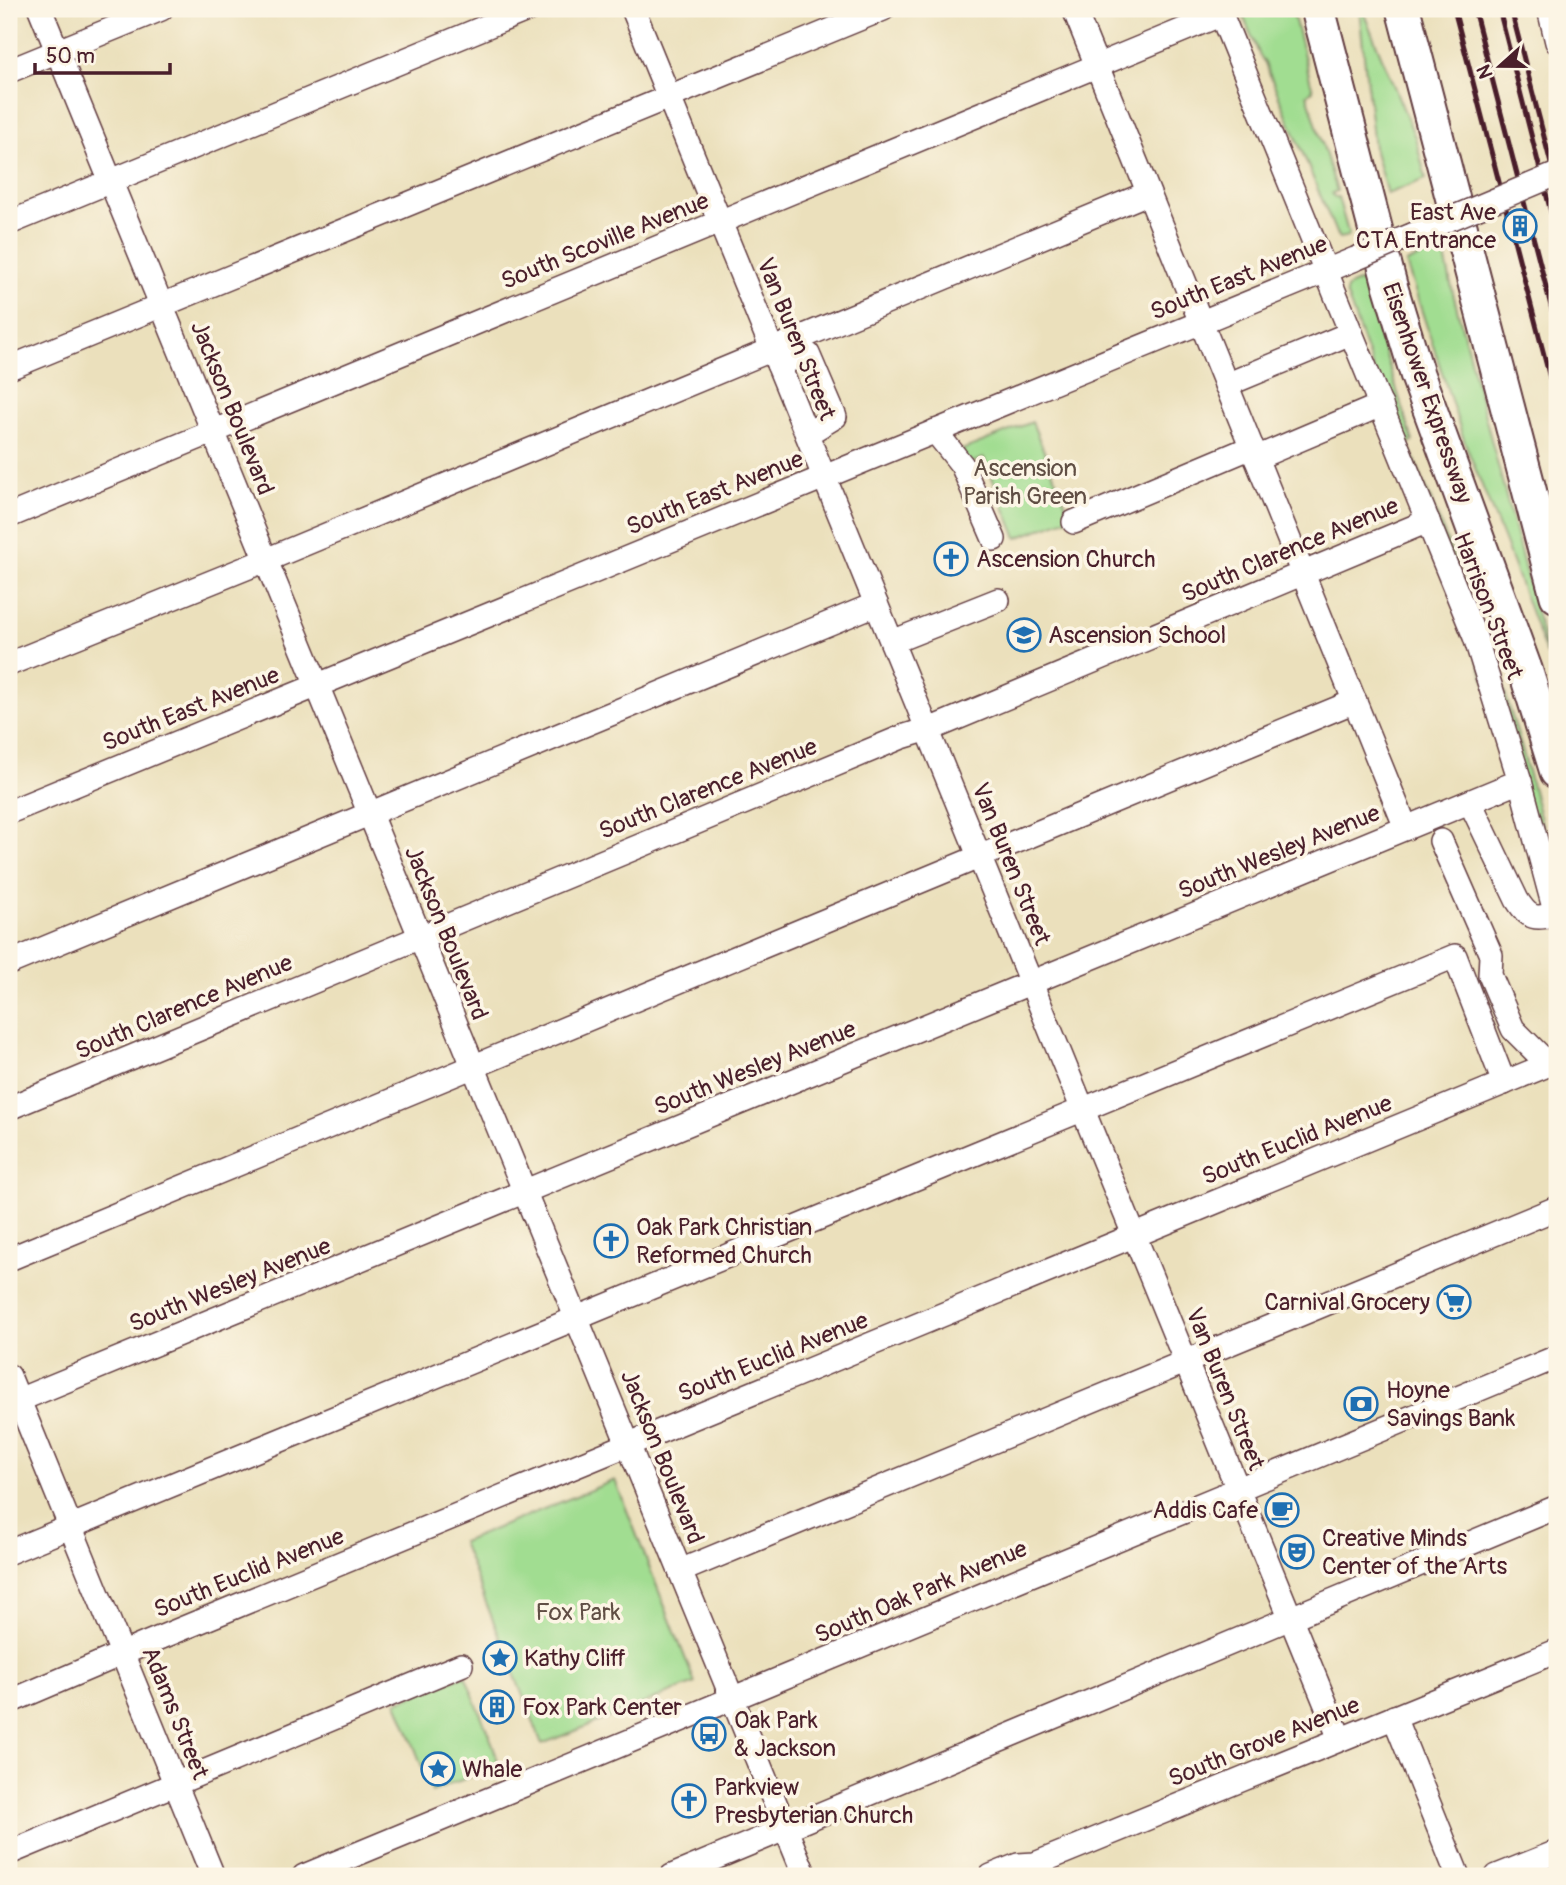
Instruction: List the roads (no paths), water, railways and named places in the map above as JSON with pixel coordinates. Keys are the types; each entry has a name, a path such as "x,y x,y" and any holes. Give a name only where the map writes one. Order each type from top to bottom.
{"highway":[{"name":"Eisenhower Expressway","path":"1318,9 1390,285 1417,374 1525,669 1557,772"},
{"path":"1403,9 1557,596"}],"street":[{"name":"Jackson Boulevard","path":"40,9 805,1876"},
{"path":"9,71 160,9"},
{"path":"9,223 529,9"},
{"name":"Van Buren Street","path":"633,9 1340,1739"},
{"path":"9,368 883,9"},
{"path":"1074,9 1406,828"},
{"path":"1549,9 1557,42"},
{"name":"South Scoville Avenue","path":"9,516 1097,66 1221,11"},
{"name":"Harrison Street","path":"1221,11 1475,636 1520,781 1557,916"},
{"name":"South East Avenue","path":"9,812 1557,174"},
{"path":"9,664 775,356 1148,193"},
{"path":"1226,385 1351,333"},
{"path":"775,356 808,354 835,417 807,434"},
{"path":"1074,522 1381,405"},
{"path":"935,431 962,466 994,539"},
{"name":"South Clarence Avenue","path":"9,1108 902,737 938,726 1428,521"},
{"path":"892,642 998,600"},
{"path":"9,963 876,604"},
{"path":"9,1259 1355,701"},
{"name":"South Wesley Avenue","path":"14,1402 1520,781"},
{"path":"1470,802 1523,910 1531,917 1557,916"},
{"path":"1441,841 1491,955 1490,975 1513,1029 1553,1063"},
{"path":"9,1552 1455,956 1504,1083"},
{"name":"South Euclid Avenue","path":"9,1702 1553,1063"},
{"path":"680,1571 1557,1208"},
{"name":"South Oak Park Avenue","path":"304,1876 1557,1357"},
{"name":"Adams Street","path":"9,1376 14,1402 70,1527 213,1876"},
{"path":"672,1876 1557,1507"},
{"name":"South Grove Avenue","path":"991,1876 1018,1865 1035,1864 1557,1651"},
{"path":"9,1853 461,1665"},
{"path":"1394,1717 1458,1876"},
{"path":"1497,1876 1557,1852"}],"water":[{"path":"444,1761 451,1772 444,1782 436,1783 427,1775 431,1766"}],"railway":[{"path":"1454,9 1557,405"},
{"path":"1474,9 1557,329"},
{"path":"1499,9 1557,236"},
{"path":"1511,9 1557,187"}],"place":[{"name":"East Ave CTA Entrance","path":"1520,226"},
{"name":"Ascension Church","path":"951,559"},
{"name":"Ascension School","path":"1024,635"},
{"name":"Oak Park Christian Reformed Church","path":"611,1241"},
{"name":"Carnival Grocery","path":"1454,1302"},
{"name":"Hoyne Savings Bank","path":"1361,1404"},
{"name":"Addis Cafe","path":"1282,1510"},
{"name":"Creative Minds Center of the Arts","path":"1297,1552"},
{"name":"Kathy Cliff","path":"500,1658"},
{"name":"Fox Park Center","path":"497,1707"},
{"name":"Oak Park & Jackson","path":"709,1734"},
{"name":"Whale","path":"438,1769"},
{"name":"Parkview Presbyterian Church","path":"689,1801"}],"park label":[{"name":"Ascension Parish Green","path":"1025,482"},
{"name":"Fox Park","path":"578,1612"}]}
